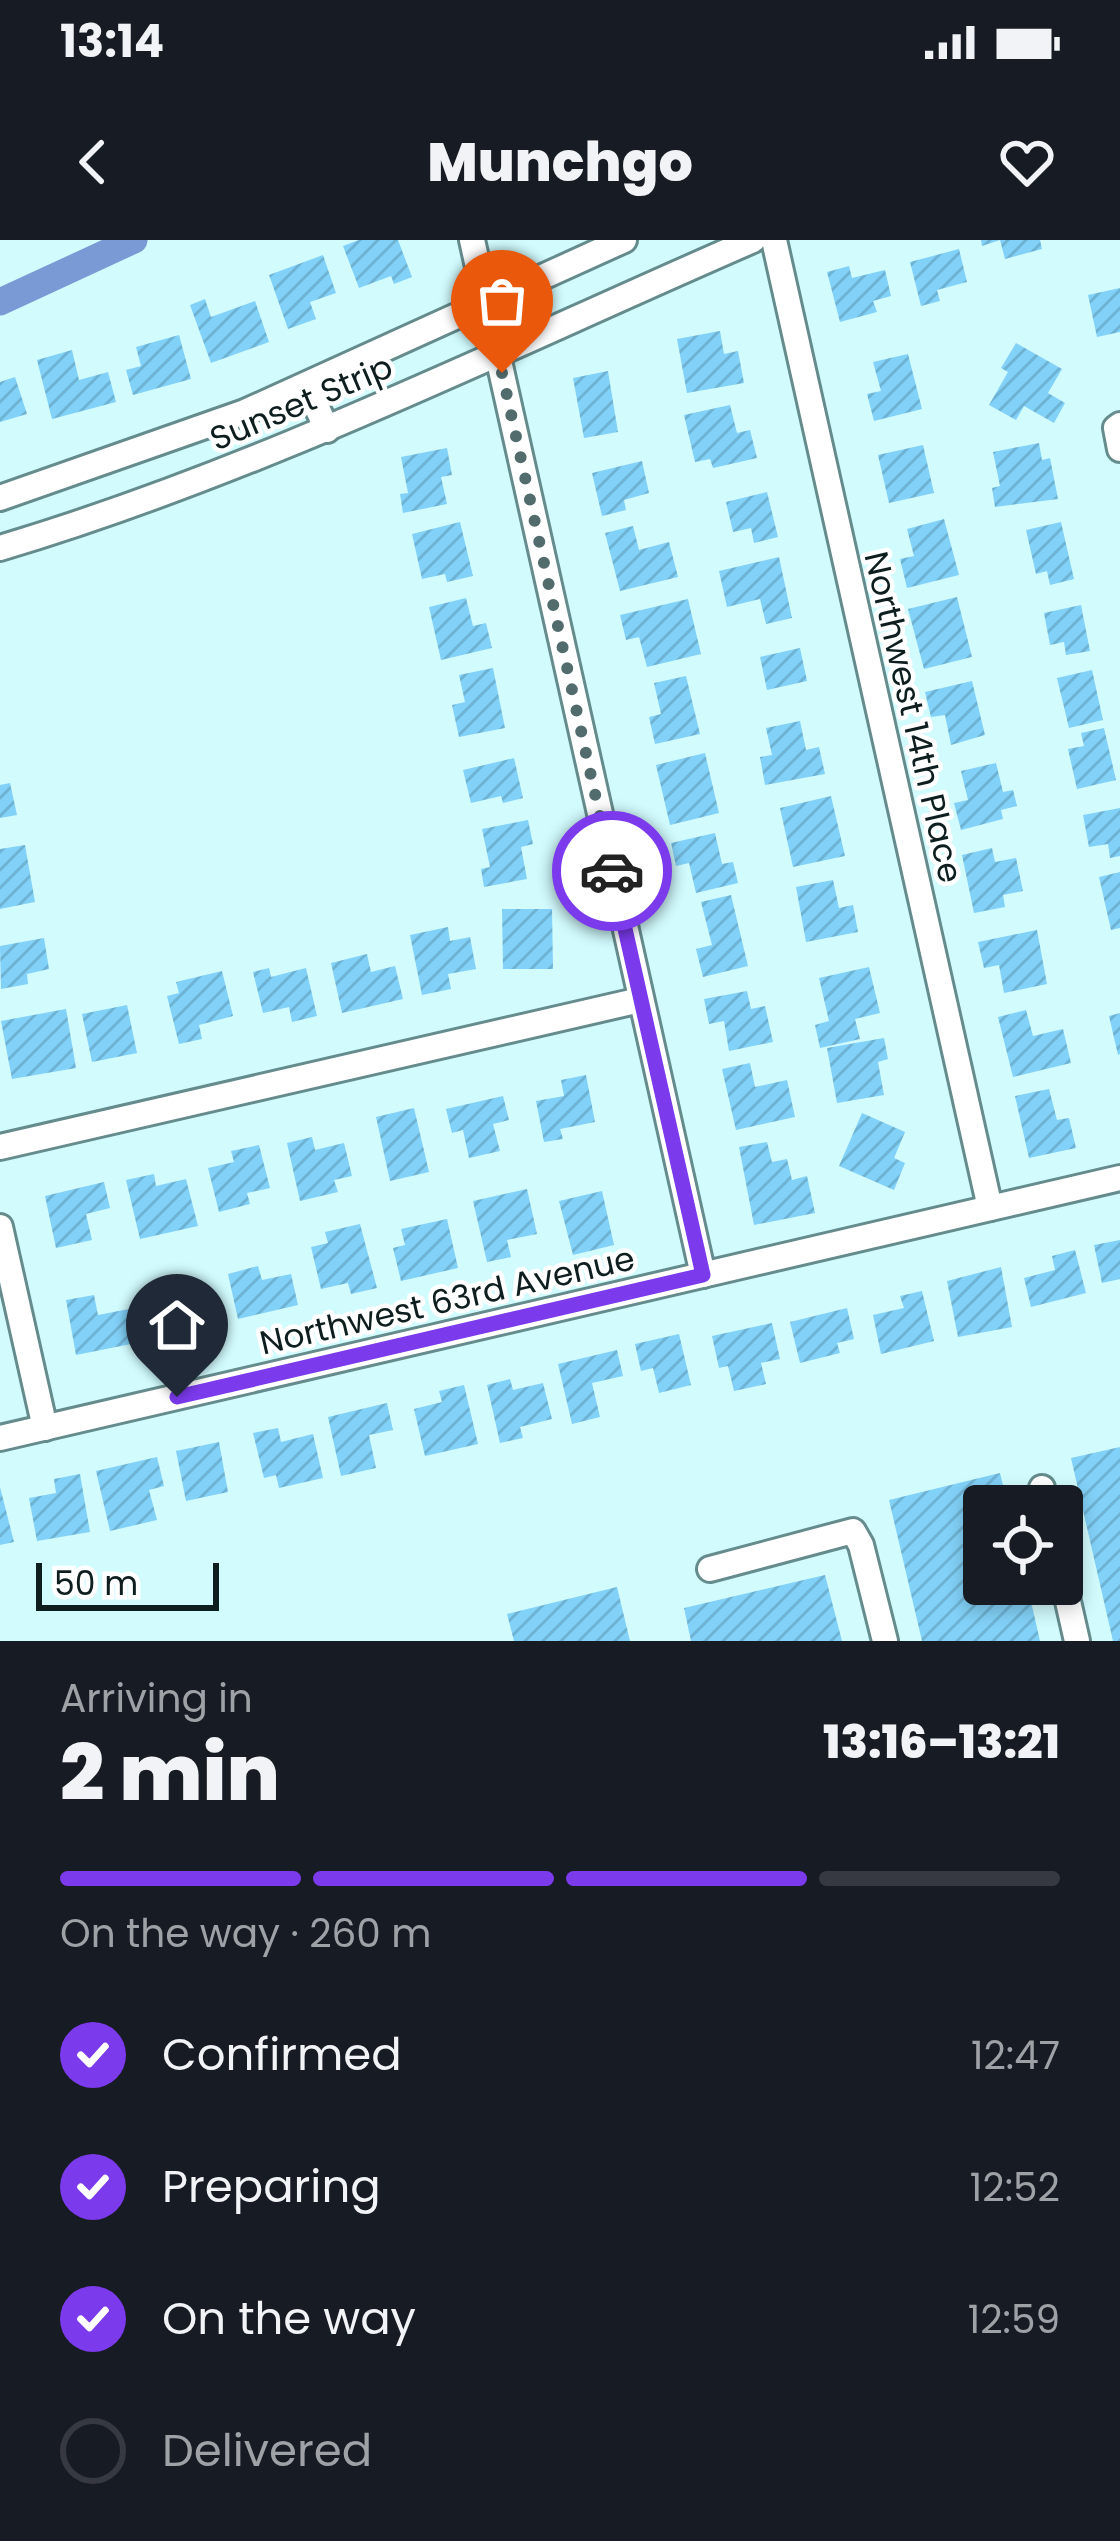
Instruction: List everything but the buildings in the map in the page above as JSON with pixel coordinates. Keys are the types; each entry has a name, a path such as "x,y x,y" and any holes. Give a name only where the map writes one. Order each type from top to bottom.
{"street":[{"path":"472,240 703,1275"},
{"name":"Sunset Strip","path":"0,498 160,444 307,385 624,240"},
{"name":"Sunset Strip","path":"0,548 210,478 753,240"},
{"name":"Northwest 14th Place","path":"774,240 990,1208"},
{"path":"307,385 327,430"},
{"path":"0,1147 640,1000"},
{"name":"Northwest 63rd Avenue","path":"0,1438 1120,1178"},
{"path":"0,1227 45,1427"},
{"path":"710,1569 853,1531 862,1545 886,1641"},
{"path":"1069,1605 1077,1641"}],"waterway":[{"path":"0,302 134,240"}],"way so far":[{"path":"502,373 612,871"}],"route":[{"path":"177,1397 703,1275 612,871"}]}
